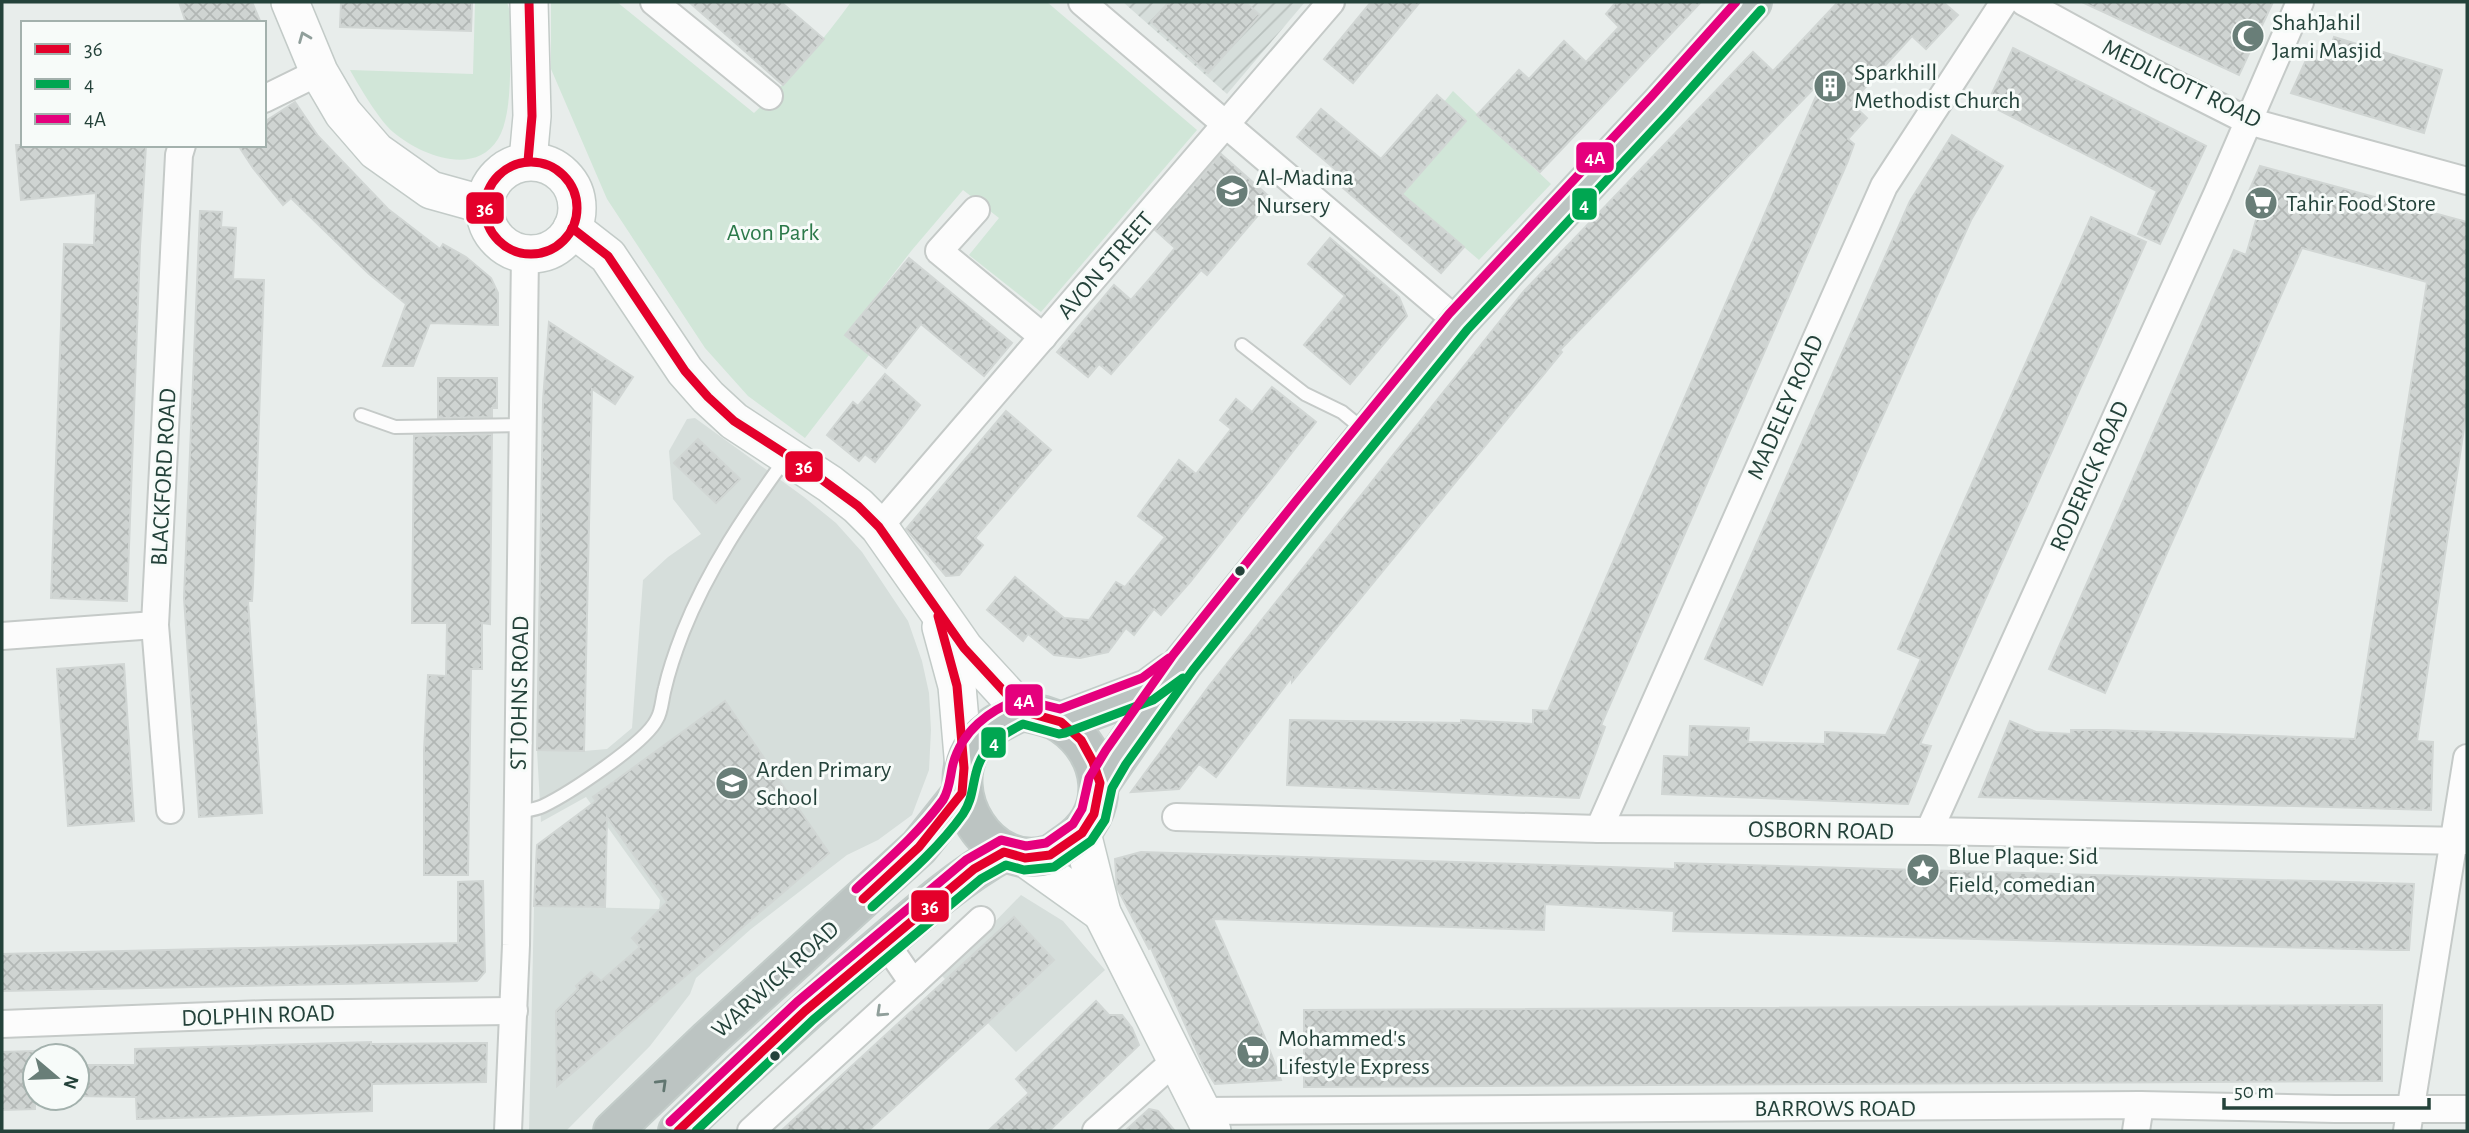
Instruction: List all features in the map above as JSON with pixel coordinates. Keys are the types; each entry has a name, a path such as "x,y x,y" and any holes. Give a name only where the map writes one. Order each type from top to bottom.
{"highway":[{"path":"1100,783 1081,740 1061,722 1022,711 993,725 973,745 963,781 970,816 984,834 1014,855 1050,855 1082,833 1094,814 1100,783 1183,663 1367,432 1458,322 1752,2"},
{"path":"1061,722 1148,688 1183,663"},
{"name":"WARWICK ROAD","path":"613,1131 709,1039 919,848 963,781"},
{"name":"WARWICK ROAD","path":"678,1131 805,1011 885,942 974,869 1014,855"}],"main road":[{"path":"290,2 319,72 343,113 376,151 431,190 485,205"},
{"path":"528,161 532,116 529,2"},
{"path":"528,161 545,163 559,171 570,182 576,197 577,213 572,228 564,240 553,249 539,254 525,254 500,242 491,231 485,205 494,180 516,164 528,161"},
{"path":"572,228 608,256 685,371 708,397 734,421 788,455 858,506 878,527 964,648 1022,711"},
{"path":"935,606 957,686 963,781"},
{"path":"1082,833 1102,913 1207,1121"},
{"path":"1014,855 1102,913"}],"street":[{"path":"654,2 769,96"},
{"path":"1082,2 1458,322"},
{"name":"AVON STREET","path":"878,527 1331,2"},
{"name":"MADELEY ROAD","path":"1599,829 1884,186 2004,2"},
{"name":"MEDLICOTT ROAD","path":"2024,2 2248,121 2467,181"},
{"name":"RODERICK ROAD","path":"1929,831 2300,2"},
{"path":"266,98 319,72"},
{"name":"BLACKFORD ROAD","path":"170,810 155,625 181,147"},
{"path":"976,210 939,251 1043,337"},
{"name":"ST JOHNS ROAD","path":"508,1131 514,1011 525,254"},
{"path":"2,636 155,625"},
{"path":"2408,1120 2461,841 2467,758"},
{"name":"OSBORN ROAD","path":"1176,817 1268,808 1599,829 1929,831 2461,841"},
{"path":"751,1131 981,919"},
{"path":"885,942 913,983"},
{"name":"DOLPHIN ROAD","path":"2,1024 278,1014 514,1011"},
{"path":"1096,1131 1177,1059"},
{"name":"BARROWS ROAD","path":"1207,1121 2138,1118 2408,1120 2467,1109"}],"lane":[{"path":"1242,345 1305,394 1342,412 1367,432"},
{"path":"361,415 395,427 522,425"},
{"path":"517,812 541,808 566,793 645,735 658,719 681,636 699,593 750,508 788,455"}],"shaded area":[{"path":"1123,2 1305,2 1227,94"},
{"name":"Arden Primary School","path":"695,418 836,523 862,552 908,621 922,661 929,693 929,770 912,815 878,840 847,855 751,929 696,978 690,994 650,1046 566,1131 529,1131 534,906 659,909 660,900 586,797 541,822 537,750 607,749 632,728 643,580 668,557 701,534 673,499 669,451 687,419"},
{"path":"1021,895 1063,921 1105,970 1016,1052 942,976"}],"green space":[{"path":"475,2 507,2 510,12 507,112 498,139 488,151 461,160 446,158 417,148 393,132 350,70 473,74"},
{"name":"Avon Park","path":"551,2 617,2 754,113 805,60 851,2 1047,2 1197,130 1041,312 969,255 999,218 963,190 846,335 869,355 805,438 748,396 705,348 607,199 551,69"},
{"path":"1453,91 1551,184 1479,260 1380,175 1413,182 1466,122 1444,102"}],"building":[{"path":"179,2 252,2 260,21 185,21"},
{"path":"341,2 472,2 471,31 340,27"},
{"path":"689,2 781,2 824,39 783,85"},
{"path":"1169,2 1245,2 1260,15 1208,73 1151,22"},
{"path":"1371,2 1420,2 1353,83 1324,59"},
{"path":"1616,2 1701,2 1540,172 1477,115 1519,70 1529,79 1564,41 1586,62 1619,27 1606,14"},
{"path":"1838,2 1943,2 1958,15 1926,49 1912,36 1851,103 1867,118 1848,139 1854,144 1848,161 1601,725 1605,727 1579,798 1287,785 1290,720 1461,723 1461,720 1533,724 1533,710 1548,711 1824,78 1560,350 1562,352 1292,682 1292,677 1216,777 1199,764 1179,789 1131,792 1209,686 1524,291 1753,52 1773,71"},
{"path":"2082,2 2273,2 2239,75"},
{"path":"2334,37 2442,70 2424,133 2291,93 2311,49 2328,55"},
{"path":"2013,48 2206,146 2160,244 2138,234 2157,191 1987,104"},
{"path":"1437,95 1466,121 1402,194 1464,247 1441,273 1343,188 1349,181 1297,137 1321,109 1381,159"},
{"path":"295,102 318,136 388,209 440,249 443,244 466,257 491,278 498,293 498,325 430,323 413,366 383,366 406,304 369,274 291,198 283,205 253,168 239,147 266,147 266,121"},
{"path":"1952,135 2003,166 1971,220 1762,685 1705,659 1910,201"},
{"path":"16,145 146,147 127,601 51,598 64,244 94,245 96,193 21,200"},
{"path":"1221,154 1272,199 1207,275 1201,270 1111,374 1099,364 1088,377 1057,352 1114,285 1131,300 1152,276 1175,248 1155,230"},
{"path":"2260,166 2467,222 2467,408 2417,741 2433,742 2431,810 1979,797 2010,721 2036,732 2071,734 2071,730 2106,730 2355,739 2427,282 2302,248 2105,693 2049,669 2234,250 2246,255 2260,206 2245,200"},
{"path":"200,211 222,212 221,227 236,228 233,279 264,280 253,584 252,601 248,601 262,813 199,817 184,598"},
{"path":"2091,217 2146,242 1920,744 1931,746 1908,804 1662,794 1664,756 1689,757 1690,726 1749,728 1748,742 1825,744 1825,732 1886,735 1921,659 1898,649"},
{"path":"1330,238 1399,297 1407,316 1350,384 1304,345 1345,296 1308,264"},
{"path":"909,258 1012,343 984,376 921,324 886,368 845,335"},
{"path":"549,322 633,377 615,404 592,389 584,751 537,750 543,400"},
{"path":"885,374 920,405 875,462 865,454 859,461 827,435 853,402 858,406"},
{"path":"438,378 497,378 497,408 492,408 492,417 438,418"},
{"path":"1272,387 1316,422 1161,615 1154,609 1134,635 1126,628 1108,652 1080,658 1054,655 1028,634 1023,641 987,610 1015,577 1064,618 1089,620 1116,582 1125,587 1165,537 1138,516 1179,460 1196,474 1231,429 1220,420 1236,399 1252,412"},
{"path":"1006,411 1051,450 975,538 983,545 959,575 946,576 906,529"},
{"path":"492,434 490,624 482,623 482,669 471,669 468,875 424,875 424,751 428,675 446,676 447,623 412,623 414,436"},
{"path":"698,439 740,479 716,503 674,463"},
{"path":"124,664 134,821 68,826 57,669"},
{"path":"725,701 829,853 557,1086 556,1011 591,972 601,981 640,947 632,938 667,902 607,817 605,907 534,906 537,845 596,801 593,797"},
{"path":"1141,852 1675,869 1675,863 2414,884 2409,950 1673,931 1674,911 1545,904 1544,930 1213,919 1281,1080 1215,1084 1204,1067 1151,948 1149,949 1117,888 1115,859"},
{"path":"483,881 485,972 477,981 2,991 2,954 458,943 458,882"},
{"path":"1014,917 1054,960 986,1024 868,1131 781,1131"},
{"path":"1096,1001 1109,1015 1122,1015 1132,1028 1139,1045 1049,1131 988,1131 1029,1093 1016,1079"},
{"path":"2382,1005 2382,1081 1304,1087 1304,1010"},
{"path":"371,1042 487,1043 486,1082 372,1084 372,1111 137,1119 136,1097 91,1096 91,1065 135,1065 135,1049"},
{"path":"21,1051 21,1109 2,1110 2,1052"},
{"path":"1149,1109 1158,1111 1175,1131 1125,1131"}],"transit line":[{"name":"36","path":"528,161 532,116 529,2"},
{"name":"4A","path":"670,1122 797,1002 966,860 1001,840 1026,846 1046,843 1073,824 1082,809 1089,778 1106,750 1173,655 1296,501 1449,314 1736,2"},
{"name":"4","path":"696,1131 813,1020 981,879 1006,865 1024,870 1054,867 1091,841 1105,820 1112,788 1126,764 1193,670 1315,517 1467,330 1761,10"},
{"name":"36","path":"531,162 557,170 569,182 577,208 569,234 557,246 531,254 505,246 493,234 485,208 493,182 505,170 531,162"},
{"name":"36","path":"572,228 608,256 685,371 708,397 734,421 798,462 858,506 879,527 964,648 1022,711 1061,722 1081,740 1100,783 1094,814 1082,833 1050,855 1025,858 1004,852 974,869 805,1011 678,1131"},
{"name":"36","path":"863,899 919,847 962,793 964,768 957,686 938,616"},
{"name":"4A","path":"856,889 912,836 943,800 957,752 978,723 998,709 1020,699 1060,709 1142,678 1169,658"},
{"name":"4","path":"872,907 932,851 963,814 979,764 988,749 1000,737 1023,724 1059,734 1065,733 1153,700 1183,678"}],"place":[{"name":"ShahJahil Jami Masjid","path":"2248,36"},
{"name":"Sparkhill Methodist Church","path":"1830,86"},
{"name":"Al-Madina Nursery","path":"1232,191"},
{"name":"Tahir Food Store","path":"2261,203"},
{"name":"Arden Primary School","path":"732,783"},
{"name":"Blue Plaque: Sid Field, comedian","path":"1923,870"},
{"name":"Mohammed's Lifestyle Express","path":"1253,1052"}]}
